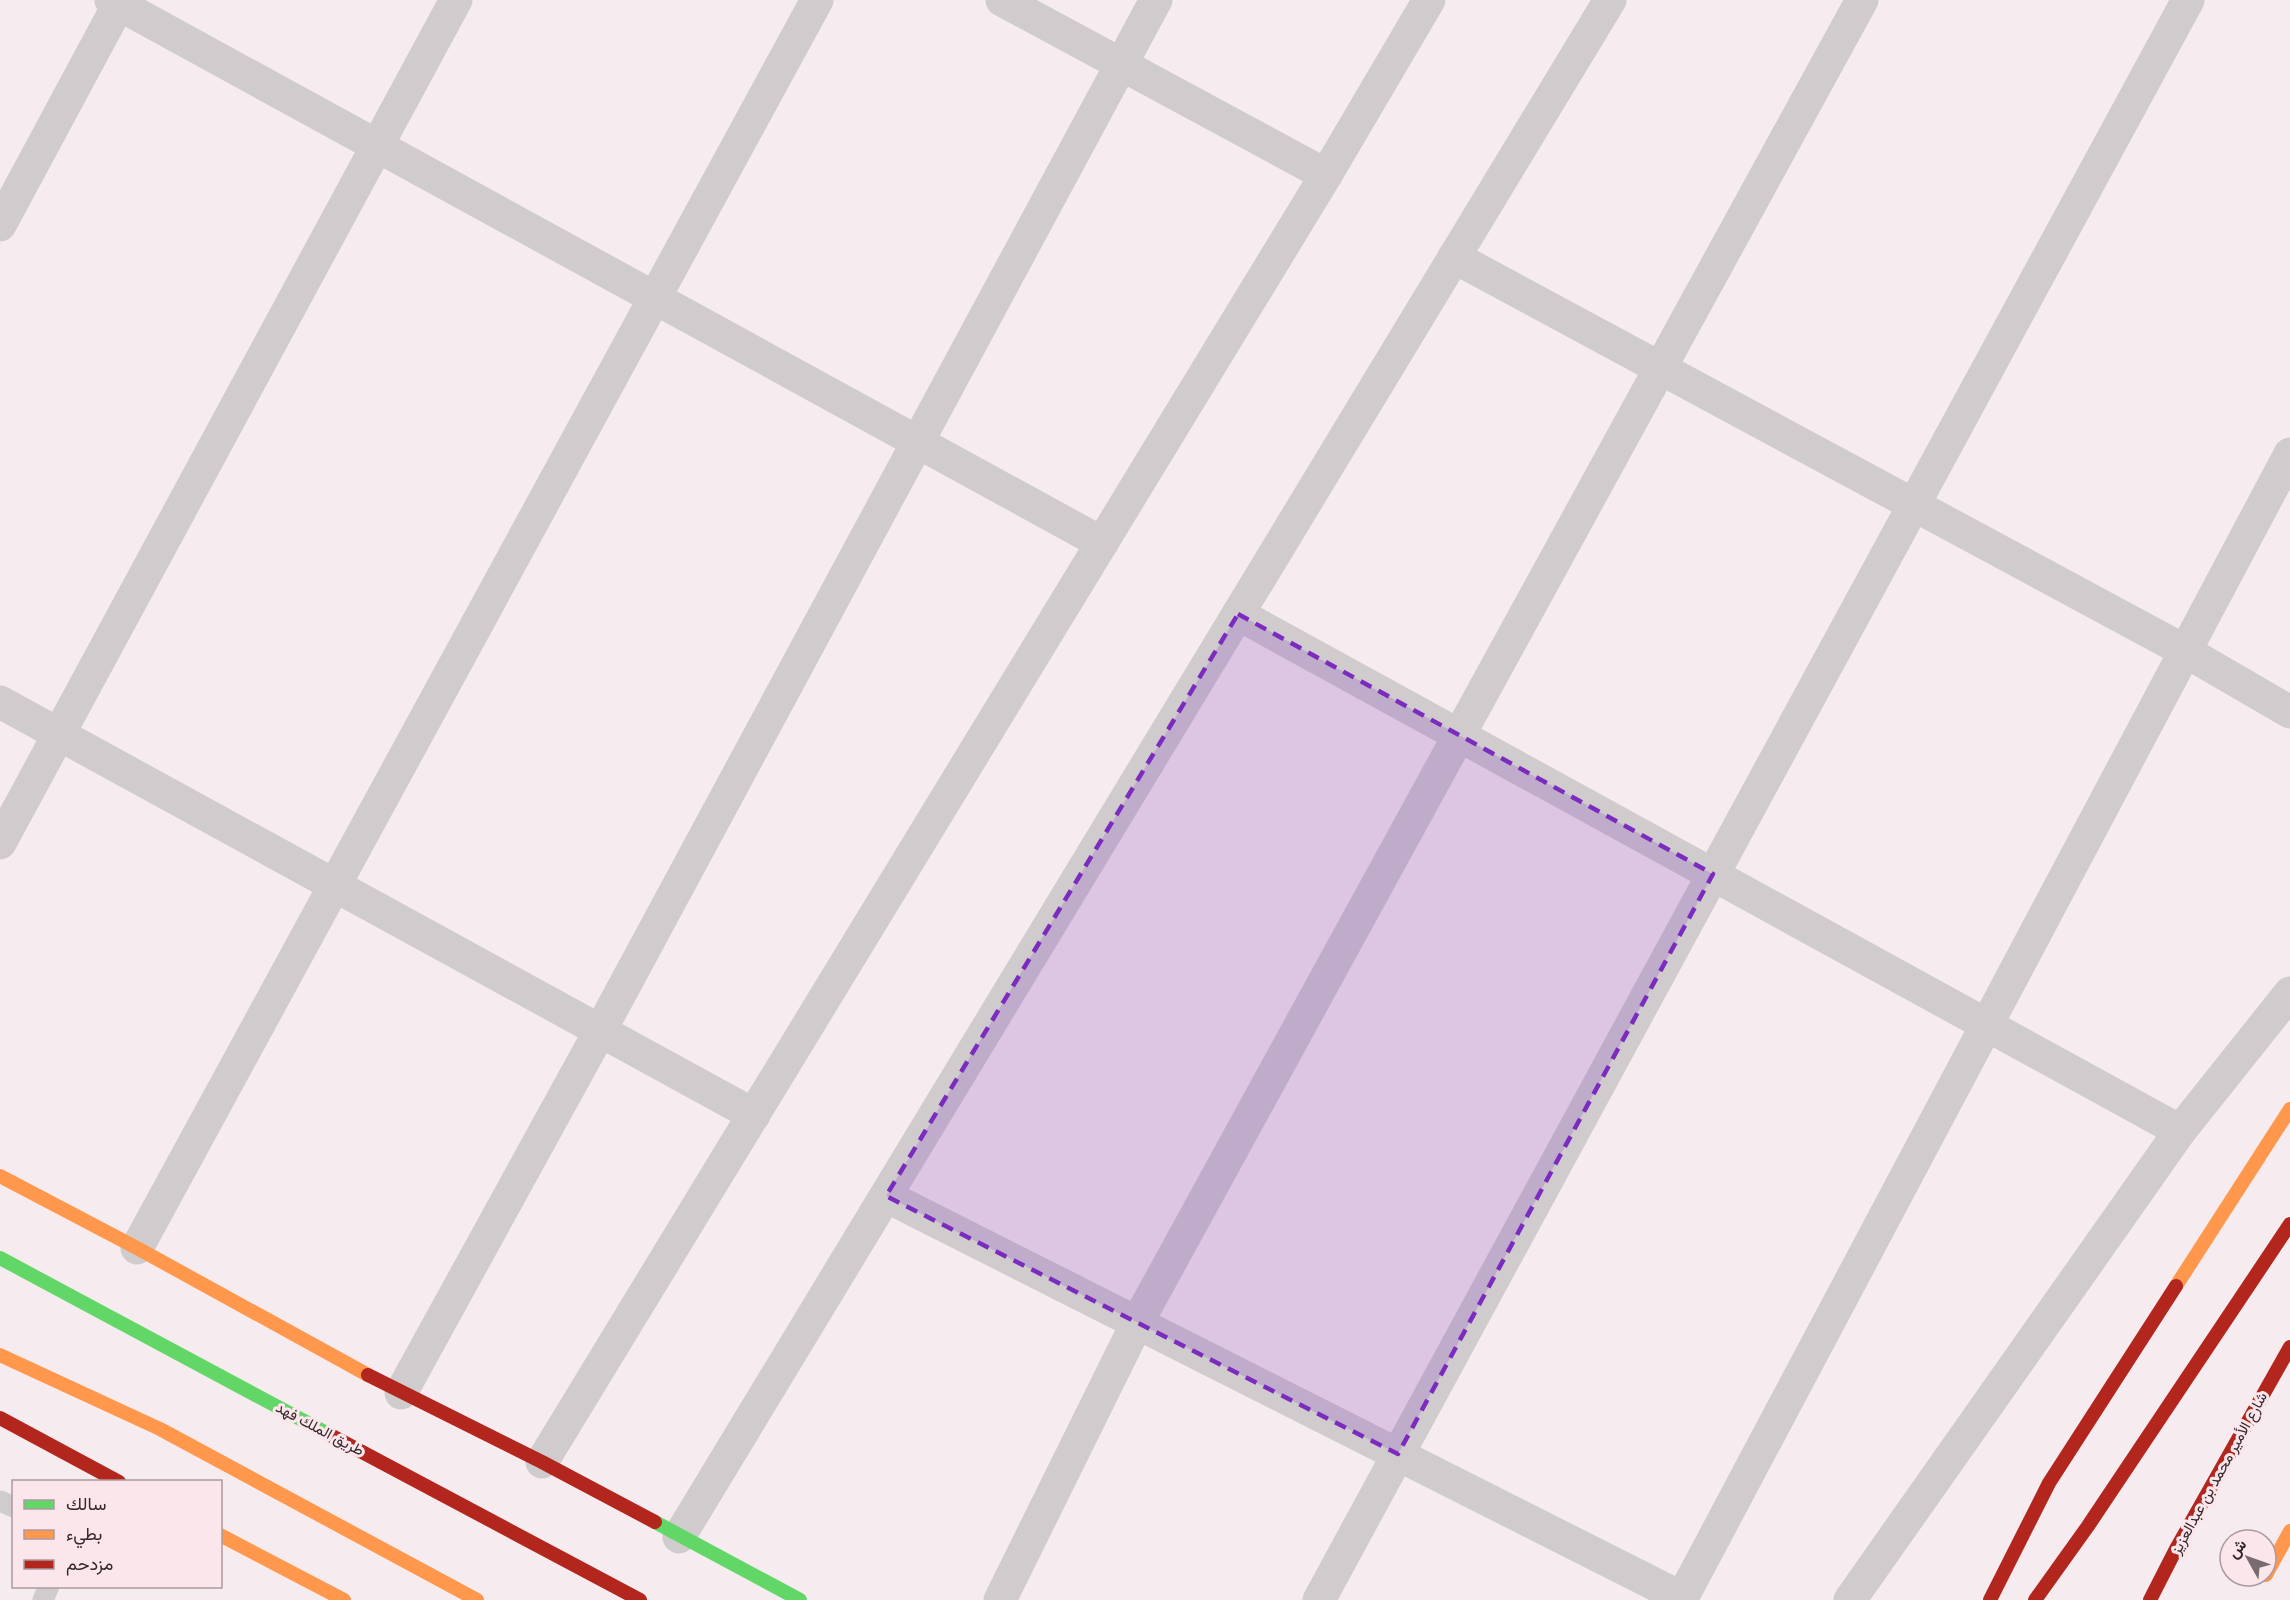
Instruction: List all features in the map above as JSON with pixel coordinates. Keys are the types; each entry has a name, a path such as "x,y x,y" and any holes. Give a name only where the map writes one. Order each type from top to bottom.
{"main road":[{"path":"1990,1600 2049,1483 2290,1109"},
{"path":"0,1176 138,1248 402,1393 542,1462 800,1600"},
{"path":"2035,1600 2088,1526 2290,1224"},
{"name":"طريق الملك فهد","path":"0,1258 640,1600"},
{"name":"شارع الأمير محمد بن عبدالعزيز","path":"2150,1600 2176,1549 2290,1347"},
{"path":"0,1355 160,1429 477,1600"},
{"path":"0,1418 113,1480"},
{"path":"2278,1553 2290,1531"},
{"path":"222,1536 344,1600"}],"street":[{"path":"0,843 456,0"},
{"path":"138,1248 817,0"},
{"path":"1002,0 1326,175"},
{"path":"402,1393 600,1031 1156,0"},
{"path":"542,1462 1326,175 1429,0"},
{"path":"679,1537 1610,0"},
{"path":"1000,1600 1137,1323 1862,0"},
{"path":"1319,1600 2188,0"},
{"path":"0,225 117,1 1102,543"},
{"path":"1454,257 2185,651 2290,712"},
{"path":"886,1196 1682,1599 2290,454"},
{"path":"1238,614 2180,1131"},
{"path":"0,702 754,1115"},
{"path":"1850,1600 2180,1131 2290,993"}],"highlighted area":[{"path":"1238,614 1713,874 1398,1454 886,1196"}],"traffic: fast":[{"path":"0,1258 332,1436"},
{"path":"655,1522 800,1600"}],"traffic: slow":[{"path":"2176,1286 2290,1109"},
{"path":"0,1176 137,1248 368,1375"},
{"path":"0,1355 160,1429 477,1600"},
{"path":"2278,1553 2290,1531"},
{"path":"222,1536 344,1600"}],"traffic: jam":[{"path":"2035,1600 2088,1526 2290,1224"},
{"path":"1990,1600 2049,1483 2176,1286"},
{"path":"2150,1600 2176,1549 2290,1347"},
{"path":"368,1375 542,1462 655,1522"},
{"path":"0,1418 115,1480"},
{"path":"332,1436 640,1600"}]}
